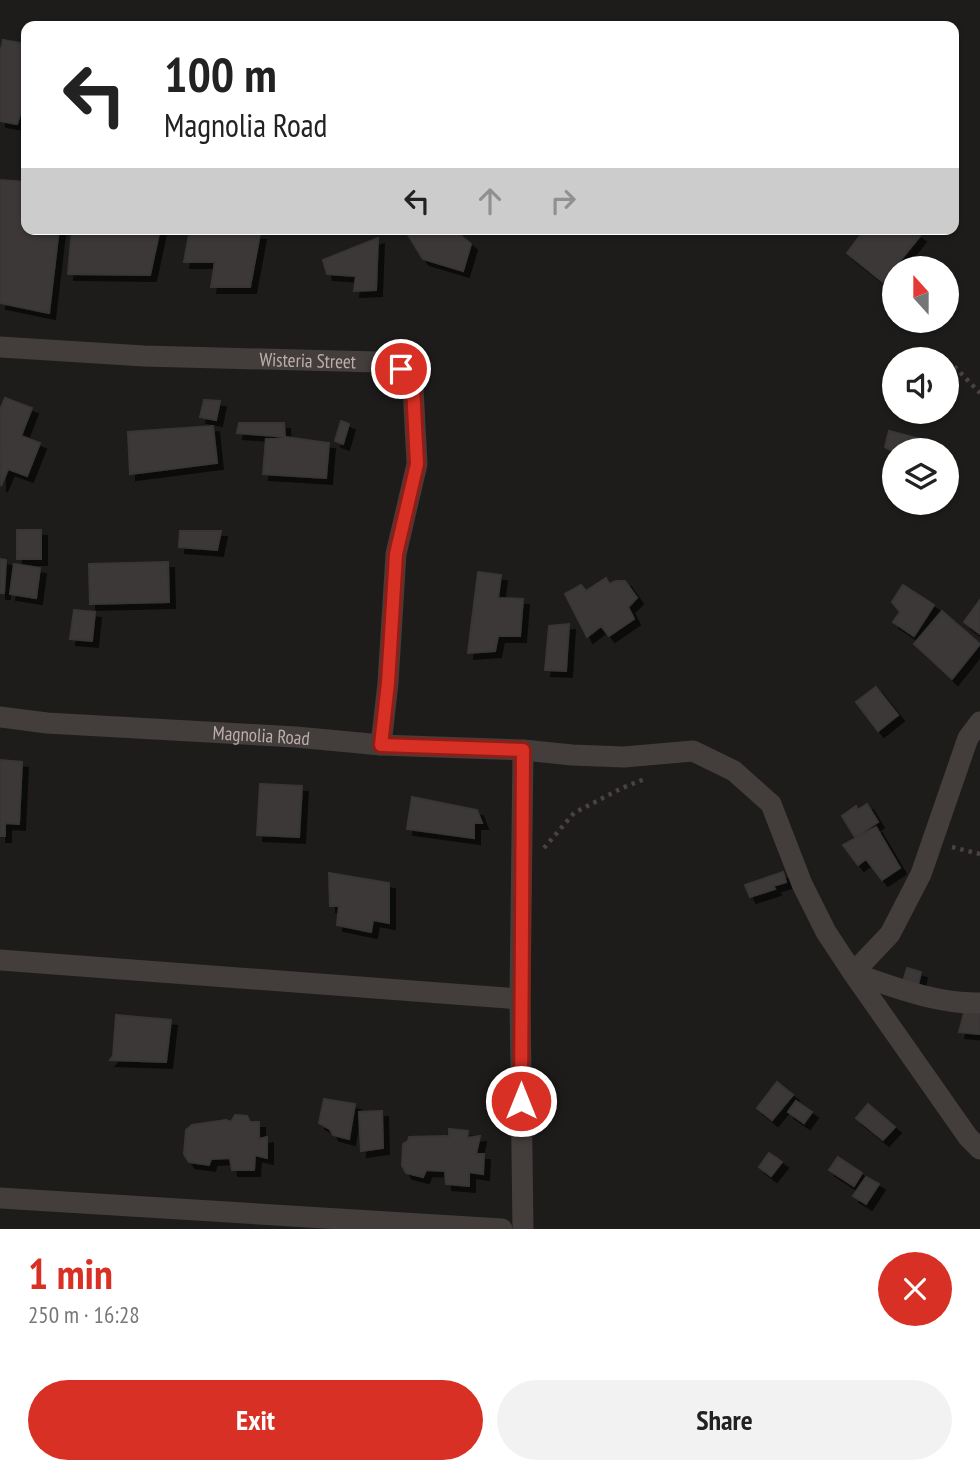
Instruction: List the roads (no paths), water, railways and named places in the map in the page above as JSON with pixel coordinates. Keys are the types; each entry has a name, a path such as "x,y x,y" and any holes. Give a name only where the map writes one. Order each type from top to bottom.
{"street":[{"name":"Wisteria Street","path":"0,347 144,356 377,362 401,369 413,387 417,464 396,554 388,683 381,745"},
{"name":"Magnolia Road","path":"0,717 47,723 572,755 624,757 693,751 734,771 771,804 802,884 827,932 968,1138 980,1150"},
{"path":"980,722 968,738 920,874 890,934 853,973 933,999 980,1003"},
{"path":"523,750 520,999 523,1229"},
{"path":"0,960 520,999"},
{"path":"0,1198 502,1229"}]}
